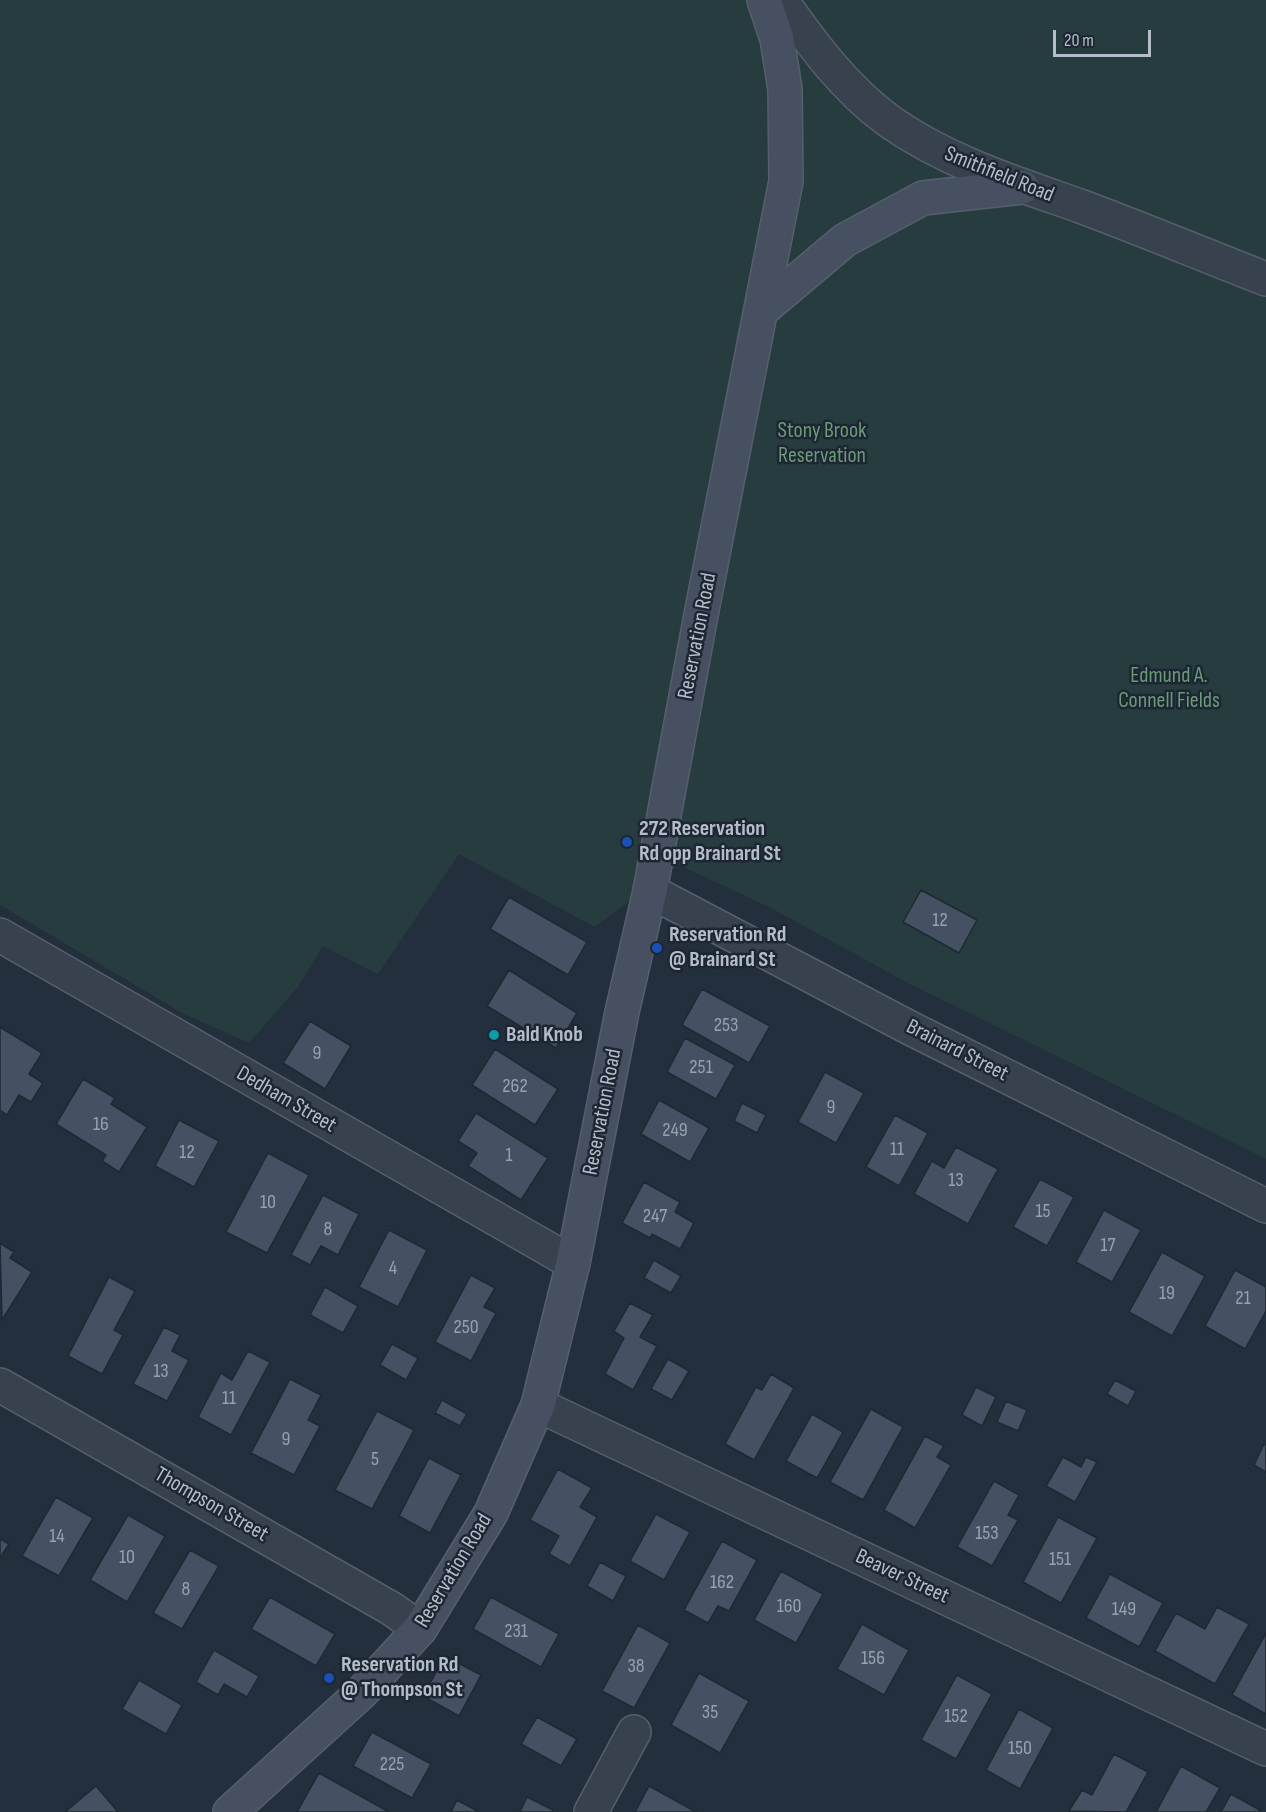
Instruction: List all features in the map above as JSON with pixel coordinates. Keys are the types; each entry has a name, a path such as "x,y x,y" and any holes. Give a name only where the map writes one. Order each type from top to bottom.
{"street":[{"name":"Reservation Road","path":"242,1809 361,1693 420,1629 491,1513 538,1405 573,1263 622,1012 650,891 701,615 786,181 785,89 777,39 764,0"},
{"name":"Smithfield Road","path":"780,0 834,71 888,120 930,147 1022,187 1079,206 1266,279"},
{"path":"762,310 845,240 923,198 1022,187"},
{"name":"Brainard Street","path":"650,891 910,1028 1266,1206"},
{"name":"Dedham Street","path":"0,935 573,1263"},
{"name":"Thompson Street","path":"0,1384 392,1609 420,1629"},
{"name":"Beaver Street","path":"538,1405 1266,1749"},
{"path":"591,1812 634,1732"}],"green space":[{"name":"Stony Brook Reservation","path":"0,0 1266,0 1266,1159 906,982 771,908 679,865 595,927 459,854 378,974 323,946 298,987 249,1043 184,1014 0,905"}],"building":[{"path":"921,890 977,920 959,953 903,922"},
{"path":"509,897 587,942 568,975 490,929"},
{"path":"509,970 577,1013 556,1048 487,1006"},
{"path":"702,989 770,1026 749,1063 682,1025"},
{"path":"310,1021 351,1046 325,1089 283,1063"},
{"path":"0,1027 42,1053 29,1074 43,1083 31,1102 19,1095 7,1115 0,1110"},
{"path":"685,1038 735,1065 716,1099 667,1072"},
{"path":"495,1049 558,1089 535,1125 472,1085"},
{"path":"825,1072 864,1093 836,1143 798,1122"},
{"path":"83,1079 115,1098 111,1104 147,1127 119,1172 102,1161 106,1155 56,1124"},
{"path":"659,1100 709,1128 690,1162 641,1134"},
{"path":"742,1103 766,1115 757,1133 734,1121"},
{"path":"476,1113 548,1158 521,1200 468,1166 477,1153 458,1141"},
{"path":"895,1115 928,1133 899,1186 866,1167"},
{"path":"179,1120 219,1141 194,1187 155,1166"},
{"path":"956,1147 998,1169 968,1224 914,1194 932,1161 944,1168"},
{"path":"268,1153 309,1175 267,1253 226,1232"},
{"path":"1040,1179 1074,1197 1047,1246 1013,1227"},
{"path":"644,1182 680,1202 675,1212 694,1223 680,1249 652,1234 650,1238 622,1223"},
{"path":"323,1195 359,1214 338,1255 321,1246 310,1265 291,1255"},
{"path":"1104,1210 1141,1230 1112,1282 1076,1262"},
{"path":"389,1230 427,1250 398,1307 359,1287"},
{"path":"0,1243 14,1252 10,1258 32,1272 2,1320"},
{"path":"1162,1252 1205,1276 1172,1336 1129,1312"},
{"path":"654,1260 681,1276 671,1293 644,1278"},
{"path":"1235,1270 1266,1287 1266,1311 1245,1349 1205,1326"},
{"path":"471,1275 495,1288 484,1307 496,1313 471,1361 435,1342"},
{"path":"109,1277 135,1291 114,1330 123,1335 102,1374 68,1356"},
{"path":"325,1287 358,1306 343,1333 310,1315"},
{"path":"630,1303 653,1315 640,1337 657,1346 633,1390 605,1374 624,1338 614,1331"},
{"path":"164,1327 180,1335 172,1351 189,1360 167,1401 133,1384"},
{"path":"392,1344 418,1358 406,1380 380,1365"},
{"path":"248,1351 270,1362 231,1435 198,1417 221,1373 232,1380"},
{"path":"668,1359 689,1371 672,1400 651,1389"},
{"path":"771,1374 794,1388 754,1460 725,1444 756,1387 762,1390"},
{"path":"290,1379 321,1395 308,1420 320,1426 294,1475 251,1453"},
{"path":"1115,1380 1136,1391 1128,1406 1107,1394"},
{"path":"976,1387 996,1397 982,1426 962,1415"},
{"path":"442,1400 467,1414 460,1426 435,1413"},
{"path":"1006,1401 1027,1410 1018,1431 997,1422"},
{"path":"871,1409 903,1427 863,1500 830,1482"},
{"path":"377,1411 414,1430 372,1509 335,1490"},
{"path":"812,1414 843,1432 817,1478 786,1461"},
{"path":"925,1436 944,1446 937,1457 951,1465 915,1528 884,1510"},
{"path":"1264,1444 1266,1445 1266,1472 1254,1465"},
{"path":"1063,1457 1081,1467 1086,1457 1097,1462 1075,1502 1046,1486"},
{"path":"429,1458 461,1475 430,1533 399,1516"},
{"path":"558,1469 592,1488 580,1507 597,1517 570,1566 549,1554 559,1536 530,1520"},
{"path":"994,1481 1019,1495 1008,1515 1018,1520 992,1566 957,1547"},
{"path":"56,1497 93,1518 59,1576 22,1556"},
{"path":"656,1514 690,1532 664,1580 630,1561"},
{"path":"128,1515 165,1536 127,1602 90,1580"},
{"path":"1058,1517 1097,1538 1061,1603 1023,1582"},
{"path":"0,1539 9,1544 0,1558"},
{"path":"722,1541 757,1560 729,1611 718,1606 708,1623 684,1610"},
{"path":"190,1550 219,1566 182,1629 153,1613"},
{"path":"600,1562 626,1576 613,1601 587,1586"},
{"path":"781,1571 823,1594 796,1643 754,1620"},
{"path":"1110,1574 1163,1603 1139,1647 1086,1618"},
{"path":"270,1597 335,1634 316,1666 251,1629"},
{"path":"491,1597 559,1634 541,1667 473,1629"},
{"path":"1217,1607 1249,1624 1215,1684 1155,1651 1176,1613 1205,1629"},
{"path":"862,1624 909,1650 884,1695 837,1669"},
{"path":"638,1625 670,1643 634,1708 602,1691"},
{"path":"1266,1633 1266,1714 1232,1695"},
{"path":"214,1650 259,1676 247,1697 224,1684 218,1695 196,1682"},
{"path":"445,1656 481,1675 459,1716 423,1696"},
{"path":"699,1673 749,1701 720,1753 671,1725"},
{"path":"957,1675 992,1694 956,1759 921,1740"},
{"path":"139,1680 182,1705 166,1734 122,1709"},
{"path":"1019,1709 1053,1728 1020,1789 986,1770"},
{"path":"537,1717 577,1739 561,1766 521,1744"},
{"path":"372,1732 431,1764 412,1798 353,1766"},
{"path":"1114,1754 1148,1772 1126,1812 1069,1811 1082,1790 1092,1795"},
{"path":"1181,1766 1220,1788 1206,1812 1156,1812"},
{"path":"319,1773 389,1812 297,1812"},
{"path":"96,1786 118,1812 65,1812"},
{"path":"649,1786 696,1812 635,1812"},
{"path":"1231,1794 1260,1810 1258,1812 1221,1812"},
{"path":"527,1797 553,1810 552,1812 520,1812"},
{"path":"457,1800 479,1812 451,1812"}],"place":[{"name":"272 Reservation Rd opp Brainard St","path":"627,842"},
{"name":"Reservation Rd @ Brainard St","path":"657,948"},
{"name":"Bald Knob","path":"494,1035"},
{"name":"Reservation Rd @ Thompson St","path":"329,1678"}],"park label":[{"name":"Edmund A. Connell Fields","path":"1169,688"}]}
